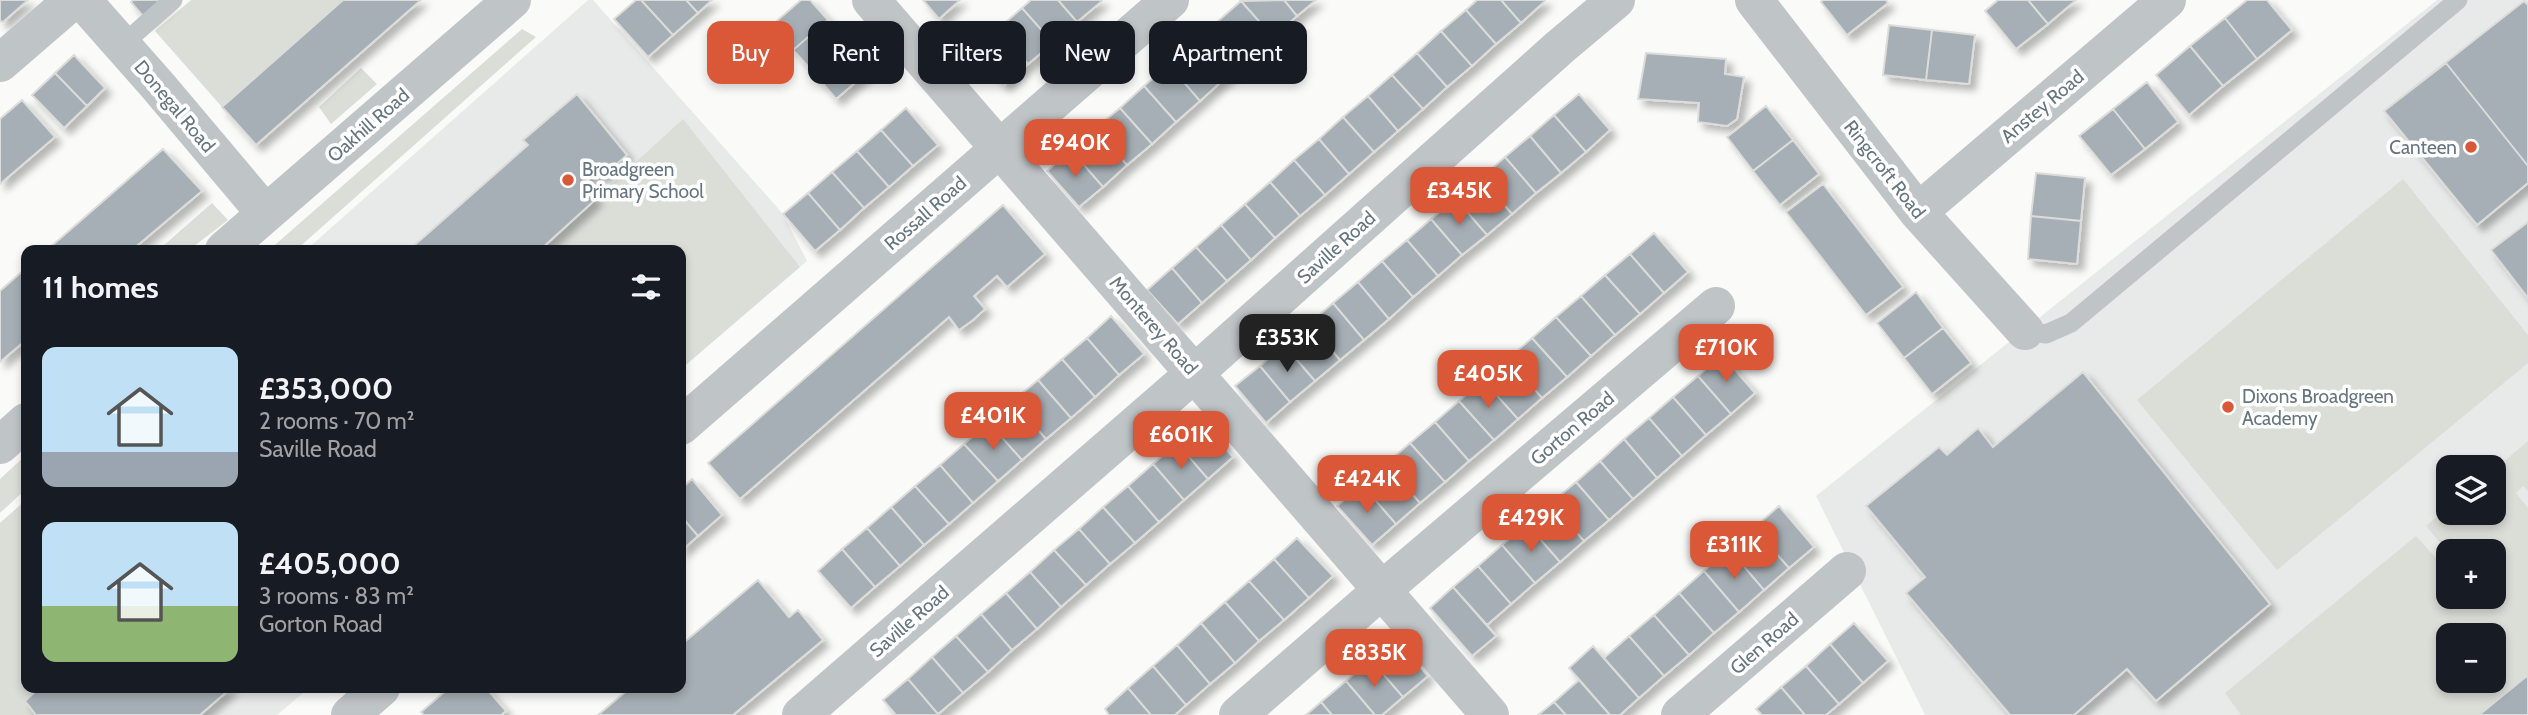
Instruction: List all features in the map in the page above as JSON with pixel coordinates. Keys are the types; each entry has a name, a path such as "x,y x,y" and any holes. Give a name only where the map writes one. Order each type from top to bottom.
{"street":[{"path":"0,63 74,0"},
{"name":"Donegal Road","path":"82,0 265,214"},
{"name":"Oakhill Road","path":"230,245 512,0"},
{"name":"Monterey Road","path":"871,0 1196,372 1490,715"},
{"name":"Rossall Road","path":"686,422 1170,0"},
{"name":"Saville Road","path":"802,715 1196,372 1549,56 1616,0"},
{"name":"Ringcroft Road","path":"1754,0 1918,212 2025,331"},
{"name":"Anstey Road","path":"1918,212 2167,0"},
{"name":"Gorton Road","path":"1238,715 1716,306"},
{"path":"0,445 21,426"},
{"name":"Glen Road","path":"1680,715 1847,571"},
{"path":"349,715 375,693"}],"lane":[{"path":"122,45 173,0"},
{"path":"2025,331 2046,334 2070,323 2458,0"}],"shaded area":[{"path":"191,0 343,0 222,107 155,31"},
{"name":"Broadgreen Primary School","path":"588,0 593,0 783,214 807,261 686,365 686,245 312,245"},
{"name":"Dixons Broadgreen Academy","path":"2437,0 2528,0 2528,715 1925,715 1816,496"},
{"path":"522,29 536,37 302,245 275,245"},
{"path":"361,68 377,84 331,124 319,107"},
{"path":"683,119 800,267 686,365 686,245 545,245"},
{"path":"2403,179 2528,335 2528,363 2277,570 2137,400"},
{"path":"212,203 228,220 196,245 164,245"},
{"path":"2528,441 2528,491 2523,486 2516,493 2528,508 2528,675 2506,693 2506,623 2436,623 2436,693 2506,693 2479,715 2241,715 2225,693 2416,536 2436,558 2436,609 2506,609 2506,539 2437,539 2426,526 2436,517 2436,525 2506,525 2506,460"},
{"path":"21,460 21,494 0,513 0,479"},
{"path":"21,504 21,693 303,693 277,715 0,715 0,523"},
{"path":"21,504 21,693 34,693 25,701 36,715 0,715 0,523"}],"building":[{"path":"0,0 28,0 3,22 0,21"},
{"path":"170,0 147,21 131,2"},
{"path":"343,0 421,0 256,145 222,107"},
{"path":"636,0 641,0 673,35 648,57 614,19"},
{"path":"641,0 686,0 698,13 673,35"},
{"path":"686,0 712,0 698,13"},
{"path":"801,0 810,0 828,20 808,21 808,37 794,49 794,21 777,21"},
{"path":"923,0 960,0 939,19"},
{"path":"1031,0 1058,0 1076,21 1040,21 1040,28 1022,8"},
{"path":"1058,0 1102,1 1078,21"},
{"path":"1284,0 1316,0 1297,16"},
{"path":"1284,0 1297,16 1291,21 1259,21 1241,1"},
{"path":"1477,0 1501,0 1521,23 1496,44 1466,10"},
{"path":"1501,0 1544,0 1545,1 1521,23"},
{"path":"1886,0 1888,3 1847,35 1821,2"},
{"path":"1998,0 2028,0 2048,24 2016,49 1985,11"},
{"path":"2028,0 2076,0 2048,24"},
{"path":"2247,0 2267,0 2292,30 2257,59 2225,18"},
{"path":"1241,1 1259,21 1218,21"},
{"name":"Canteen","path":"2524,1 2528,5 2528,183 2477,225 2384,111"},
{"path":"1022,8 1040,28 1040,54 1028,64 1026,21 1007,21"},
{"path":"1466,10 1496,44 1472,66 1441,31"},
{"path":"2225,18 2257,59 2223,86 2190,46"},
{"path":"1889,25 1932,30 1926,80 1883,75"},
{"path":"1932,30 1975,35 1969,84 1926,80"},
{"path":"1441,31 1472,66 1447,87 1417,53"},
{"path":"808,37 808,66 794,51"},
{"path":"2190,46 2223,86 2189,115 2156,75"},
{"path":"1417,53 1447,87 1423,109 1392,75"},
{"path":"1646,53 1726,59 1725,74 1744,77 1737,119 1727,126 1698,122 1699,103 1638,99"},
{"path":"74,55 105,88 87,106 55,73"},
{"name":"Canteen","path":"2446,63 2528,166 2528,183 2477,225 2384,111"},
{"path":"55,73 87,106 64,128 32,95"},
{"path":"1392,75 1423,109 1398,131 1368,96"},
{"path":"1149,82 1149,84 1185,84 1200,101 1176,122 1144,86"},
{"path":"2147,82 2178,122 2145,149 2113,109"},
{"path":"823,84 854,84 836,99"},
{"path":"1185,84 1219,84 1200,101"},
{"path":"1144,86 1176,122 1152,144 1120,108"},
{"path":"577,94 627,155 602,177 597,172 583,184 596,199 545,245 415,245 528,145 523,140"},
{"path":"1579,94 1610,130 1586,152 1554,115"},
{"path":"1368,96 1398,131 1374,152 1343,117"},
{"path":"22,100 55,137 0,184 0,119"},
{"path":"1766,106 1793,140 1753,171 1727,137"},
{"path":"906,108 938,145 913,166 881,130"},
{"path":"1120,108 1152,144 1127,165 1095,129"},
{"path":"2113,109 2145,149 2111,175 2079,136"},
{"path":"1554,115 1586,152 1561,173 1530,136"},
{"path":"1343,117 1374,152 1349,174 1319,139"},
{"path":"1095,129 1127,165 1103,187 1071,150"},
{"path":"881,130 913,166 889,187 857,151"},
{"path":"1530,136 1561,173 1536,193 1505,157"},
{"path":"1319,139 1349,174 1325,195 1294,160"},
{"path":"1793,140 1819,174 1780,205 1753,171"},
{"path":"163,149 202,191 138,245 53,245"},
{"path":"1071,150 1103,187 1079,207 1047,171"},
{"path":"857,151 889,187 864,208 832,172"},
{"path":"1505,157 1536,193 1512,214 1481,178"},
{"path":"1294,160 1325,195 1300,216 1270,182"},
{"path":"832,172 864,208 840,230 808,193"},
{"path":"2036,173 2085,178 2081,221 2031,216"},
{"path":"1481,178 1512,214 1487,235 1456,199"},
{"path":"1270,182 1300,216 1275,238 1245,204"},
{"path":"1823,184 1903,287 1866,315 1786,212"},
{"path":"808,193 840,230 815,251 783,214"},
{"path":"1456,199 1487,235 1462,255 1431,219"},
{"path":"1245,204 1275,238 1251,260 1221,225"},
{"path":"1003,205 1045,254 1007,287 997,276 974,296 985,309 973,320 959,330 949,317 740,499 708,463"},
{"path":"2031,216 2081,221 2077,264 2028,259"},
{"path":"1431,219 1462,255 1438,276 1407,240"},
{"path":"2528,222 2528,298 2491,250"},
{"path":"1221,225 1251,260 1227,281 1196,247"},
{"path":"1654,233 1688,272 1664,293 1630,254"},
{"path":"1407,240 1438,276 1413,297 1382,261"},
{"path":"1196,247 1227,281 1202,303 1172,268"},
{"path":"1630,254 1664,293 1640,314 1605,275"},
{"path":"1382,261 1413,297 1389,319 1358,282"},
{"path":"1172,268 1202,303 1178,324 1147,290"},
{"path":"21,272 21,344 0,362 0,291"},
{"path":"1605,275 1640,314 1615,335 1581,296"},
{"path":"1358,282 1389,319 1364,340 1333,303"},
{"path":"1916,292 1943,328 1904,358 1877,323"},
{"path":"1581,296 1615,335 1591,356 1556,317"},
{"path":"1333,303 1364,340 1340,360 1309,324"},
{"path":"1111,316 1144,354 1119,375 1087,338"},
{"path":"1556,317 1591,356 1567,377 1532,338"},
{"path":"1309,324 1340,360 1315,381 1284,345"},
{"path":"1943,328 1971,363 1932,394 1904,358"},
{"path":"1087,338 1119,375 1095,397 1062,359"},
{"path":"1532,338 1567,377 1542,398 1508,359"},
{"path":"1284,345 1315,381 1290,402 1260,366"},
{"path":"1722,355 1755,393 1731,414 1698,376"},
{"path":"1062,359 1095,397 1071,418 1038,380"},
{"path":"1508,359 1542,398 1518,419 1483,380"},
{"path":"1260,366 1290,402 1266,423 1235,386"},
{"path":"2083,372 2270,604 2156,701 2127,669 2074,715 2010,715 1906,593 1925,577 1866,506 1939,447 1947,455 1978,428 1993,447"},
{"path":"1698,376 1731,414 1706,435 1673,397"},
{"path":"1038,380 1071,418 1046,439 1013,401"},
{"path":"1483,380 1518,419 1494,440 1459,401"},
{"path":"1673,397 1706,435 1682,456 1649,418"},
{"path":"1013,401 1046,439 1022,460 989,423"},
{"path":"1459,401 1494,440 1469,461 1435,422"},
{"path":"1649,418 1682,456 1657,478 1624,439"},
{"path":"1201,421 1233,457 1208,479 1177,443"},
{"path":"1435,422 1469,461 1445,482 1410,443"},
{"path":"989,423 1022,460 998,481 964,444"},
{"path":"1624,439 1657,478 1633,499 1600,461"},
{"path":"1177,443 1208,479 1184,500 1153,464"},
{"path":"1410,443 1445,482 1420,503 1386,464"},
{"path":"964,444 998,481 973,503 940,465"},
{"path":"1600,461 1633,499 1609,520 1576,482"},
{"path":"1153,464 1184,500 1159,522 1128,486"},
{"path":"1386,464 1420,503 1396,524 1362,485"},
{"path":"940,465 973,503 949,524 915,486"},
{"path":"692,479 722,515 698,536 686,522 686,484"},
{"path":"1576,482 1609,520 1584,541 1551,503"},
{"path":"1362,485 1396,524 1372,545 1337,506"},
{"path":"915,486 949,524 924,545 891,507"},
{"path":"1128,486 1159,522 1135,543 1103,507"},
{"path":"1551,503 1584,541 1560,562 1527,524"},
{"path":"1779,506 1814,547 1789,568 1754,528"},
{"path":"891,507 924,545 900,566 867,528"},
{"path":"1103,507 1135,543 1110,564 1079,529"},
{"path":"686,522 698,536 686,547"},
{"path":"1527,524 1560,562 1535,583 1502,545"},
{"path":"867,528 900,566 875,587 842,549"},
{"path":"1754,528 1789,568 1764,590 1729,549"},
{"path":"1079,529 1110,564 1086,585 1054,550"},
{"path":"1297,538 1333,576 1309,598 1274,559"},
{"path":"1502,545 1535,583 1511,604 1478,566"},
{"path":"842,549 875,587 851,608 818,571"},
{"path":"1729,549 1764,590 1739,612 1704,571"},
{"path":"1054,550 1086,585 1061,607 1030,572"},
{"path":"1274,559 1309,598 1284,620 1249,581"},
{"path":"1478,566 1511,604 1487,625 1453,587"},
{"path":"1704,571 1739,612 1714,633 1679,593"},
{"path":"1030,572 1061,607 1037,629 1006,593"},
{"path":"758,580 789,617 798,610 823,640 733,715 598,715 624,693 686,693 686,641"},
{"path":"1249,581 1284,620 1259,641 1225,602"},
{"path":"1453,587 1496,636 1472,656 1430,608"},
{"path":"1006,593 1037,629 1012,650 981,614"},
{"path":"1679,593 1714,633 1689,655 1654,615"},
{"path":"1225,602 1259,641 1235,663 1201,623"},
{"path":"981,614 1012,650 988,672 956,636"},
{"path":"1654,615 1689,655 1664,676 1629,636"},
{"path":"1201,623 1235,663 1210,684 1177,645"},
{"path":"1854,623 1888,661 1863,683 1830,644"},
{"path":"956,636 988,672 963,693 932,657"},
{"path":"1629,636 1664,676 1639,698 1604,658"},
{"path":"1395,638 1428,676 1403,697 1370,659"},
{"path":"1830,644 1863,683 1839,704 1806,666"},
{"path":"1177,645 1210,684 1186,705 1153,666"},
{"path":"1593,646 1639,698 1620,715 1610,715 1569,668"},
{"path":"932,657 963,693 938,714 908,679"},
{"path":"1370,659 1403,697 1382,715 1375,715 1346,681"},
{"path":"1153,666 1186,705 1175,715 1151,715 1128,688"},
{"path":"1806,666 1839,704 1826,715 1805,715 1781,687"},
{"path":"2528,675 2528,715 2479,715 2506,693"},
{"path":"908,679 938,715 896,715 883,700"},
{"path":"1579,680 1610,715 1566,715 1554,702"},
{"path":"1346,681 1375,715 1332,715 1321,702"},
{"path":"1781,687 1805,715 1762,715 1756,709"},
{"path":"1128,688 1151,715 1109,715 1105,709"},
{"path":"34,693 225,693 200,715 36,715 25,701"},
{"path":"443,693 490,693 506,711 501,715 424,715 421,712"},
{"path":"1321,702 1332,715 1306,715"},
{"path":"1554,702 1566,715 1538,715"}],"place":[{"name":"Canteen","path":"2471,147"},
{"name":"Broadgreen Primary School","path":"568,180"},
{"name":"Dixons Broadgreen Academy","path":"2228,407"}]}
